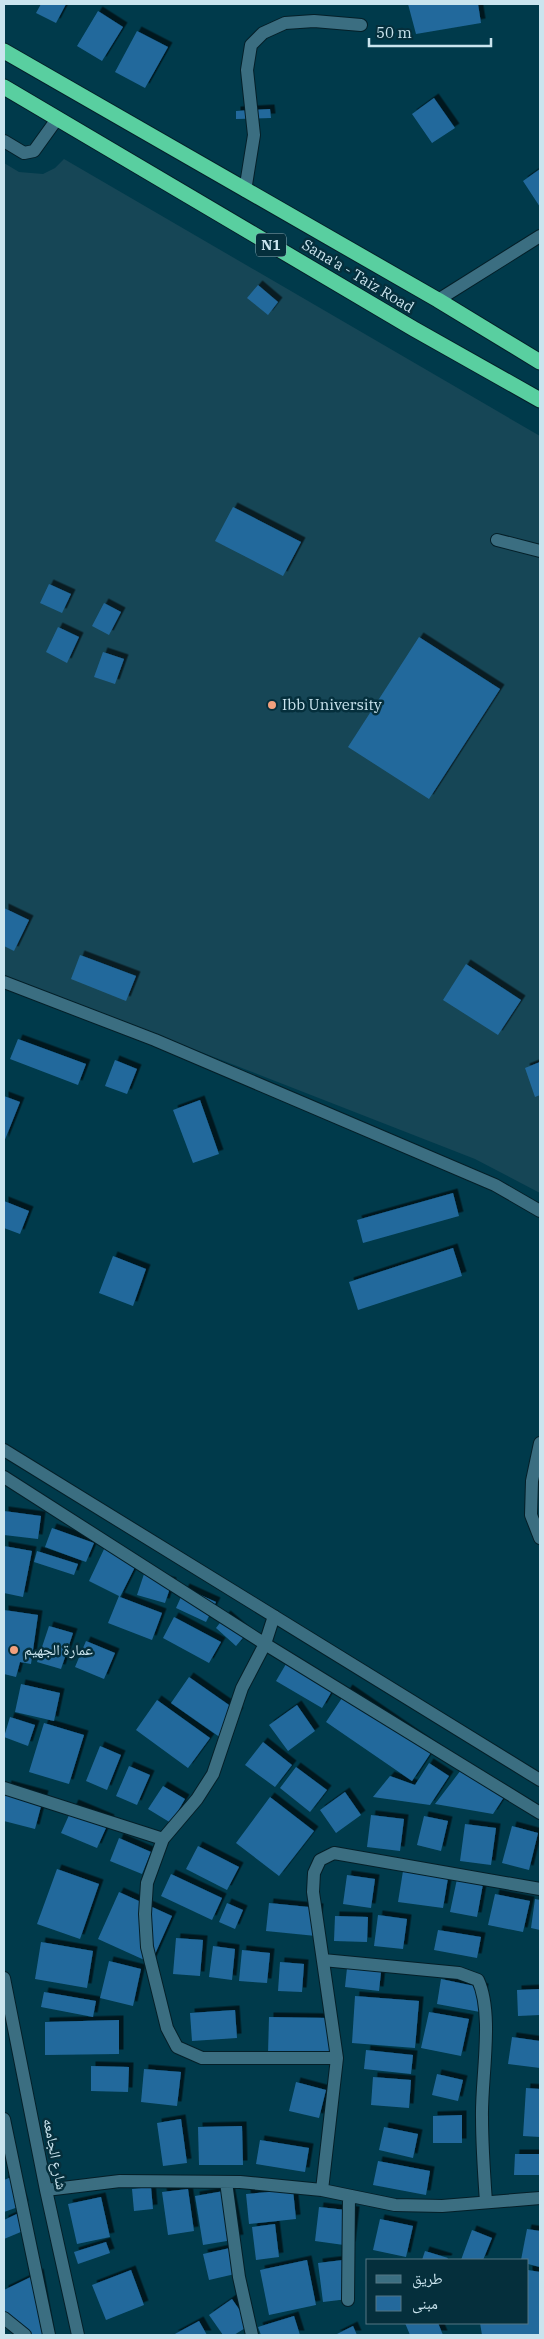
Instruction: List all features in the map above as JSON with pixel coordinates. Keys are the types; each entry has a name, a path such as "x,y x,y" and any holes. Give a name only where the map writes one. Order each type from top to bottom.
{"highway":[{"name":"Sana'a - Taiz Road","path":"4,51 438,300 540,362"},
{"name":"Sana'a - Taiz Road","path":"4,87 414,329 540,400"}],"street":[{"path":"245,190 254,135 247,70 251,45 263,33 285,23 314,21 361,25"},
{"path":"4,140 24,152 34,151 57,119"},
{"path":"438,300 540,236"},
{"path":"497,540 540,551"},
{"path":"4,982 154,1040 477,1177 495,1185 540,1211"},
{"path":"540,1443 532,1481 531,1515 540,1538"},
{"path":"4,1450 540,1780"},
{"path":"4,1477 265,1644 540,1813"},
{"path":"274,1616 265,1644 242,1688 213,1774 196,1799 163,1839 147,1884 145,1914 149,1956 167,2028 177,2047 202,2058 337,2058"},
{"path":"4,1788 163,1839"},
{"path":"322,2190 337,2058 313,1892 314,1873 320,1860 334,1853 540,1889"},
{"path":"323,1960 458,1973 478,1980 483,1991 486,2028 482,2116 486,2202"},
{"name":"شارع الجامعه","path":"4,1978 46,2190 78,2335"},
{"path":"4,2120 49,2335"},
{"path":"46,2190 120,2181 226,2182 322,2190 395,2205 442,2206 540,2198"},
{"path":"226,2182 240,2277 252,2335"},
{"path":"348,2300 349,2197"},
{"path":"4,2318 25,2335"}],"shaded area":[{"name":"Ibb University","path":"64,159 540,436 540,1193 475,1159 4,975 4,163 19,172 43,174 55,168"}],"building":[{"path":"41,4 66,4 56,23 36,13"},
{"path":"408,4 478,4 481,23 416,34"},
{"path":"98,11 123,27 102,61 77,46"},
{"path":"137,31 168,47 145,88 115,72"},
{"path":"434,98 455,128 432,143 412,114"},
{"path":"270,109 271,118 236,119 236,111"},
{"path":"540,169 540,207 523,181"},
{"path":"258,285 278,302 268,315 247,298"},
{"path":"233,507 301,542 283,576 215,541"},
{"path":"49,584 71,594 62,613 40,603"},
{"path":"104,603 121,612 109,635 92,626"},
{"path":"58,627 79,637 67,663 46,652"},
{"path":"419,637 500,689 429,799 348,747"},
{"path":"103,652 124,659 115,684 94,677"},
{"path":"4,908 29,920 14,951 4,946"},
{"path":"80,955 136,976 126,1001 71,979"},
{"path":"466,964 521,1000 498,1035 443,1000"},
{"path":"18,1039 86,1064 78,1085 10,1059"},
{"path":"115,1060 137,1069 127,1094 105,1086"},
{"path":"540,1062 540,1095 535,1097 525,1068"},
{"path":"4,1096 20,1102 4,1142"},
{"path":"200,1100 219,1154 193,1163 173,1110"},
{"path":"453,1193 459,1216 363,1243 357,1220"},
{"path":"4,1201 29,1211 20,1234 4,1228"},
{"path":"453,1248 462,1276 358,1310 349,1282"},
{"path":"113,1256 146,1269 133,1306 99,1293"},
{"path":"4,1511 41,1516 38,1539 4,1535"},
{"path":"52,1528 94,1543 86,1562 45,1547"},
{"path":"4,1546 32,1551 23,1597 4,1593"},
{"path":"105,1547 137,1563 120,1597 162,1613 152,1640 108,1623 119,1596 89,1581"},
{"path":"37,1551 78,1564 74,1575 34,1562"},
{"path":"144,1574 172,1582 165,1603 137,1595"},
{"path":"185,1588 216,1602 206,1622 176,1608"},
{"path":"4,1610 38,1615 31,1664 20,1662 16,1677 4,1674"},
{"path":"226,1615 247,1633 236,1646 216,1628"},
{"path":"174,1617 221,1642 209,1663 163,1638"},
{"path":"49,1626 73,1633 61,1669 37,1662"},
{"path":"86,1641 115,1653 104,1679 75,1667"},
{"path":"286,1664 332,1691 322,1708 276,1681"},
{"path":"189,1677 239,1712 221,1738 171,1703"},
{"path":"21,1684 60,1693 54,1721 15,1712"},
{"path":"348,1689 434,1748 412,1781 326,1722"},
{"path":"157,1700 210,1738 188,1768 136,1730"},
{"path":"297,1705 315,1731 288,1751 269,1725"},
{"path":"10,1717 35,1725 28,1746 4,1737"},
{"path":"44,1723 84,1735 69,1784 29,1772"},
{"path":"263,1742 292,1765 275,1787 245,1765"},
{"path":"100,1746 121,1755 107,1790 86,1781"},
{"path":"429,1763 449,1776 430,1805 373,1797 390,1776 415,1785"},
{"path":"129,1766 150,1775 137,1805 116,1796"},
{"path":"296,1767 327,1790 310,1812 280,1788"},
{"path":"461,1770 504,1797 493,1814 435,1804"},
{"path":"7,1785 44,1795 35,1829 4,1821 4,1799"},
{"path":"163,1786 185,1799 171,1823 148,1809"},
{"path":"345,1792 361,1815 336,1833 320,1810"},
{"path":"270,1797 314,1831 279,1876 236,1843"},
{"path":"74,1804 110,1819 97,1848 61,1833"},
{"path":"371,1815 404,1819 400,1851 367,1847"},
{"path":"424,1816 448,1821 441,1851 417,1845"},
{"path":"465,1824 496,1828 491,1865 460,1861"},
{"path":"512,1826 538,1833 529,1870 502,1863"},
{"path":"119,1838 151,1852 142,1874 110,1861"},
{"path":"198,1846 239,1867 227,1890 186,1869"},
{"path":"57,1869 99,1884 80,1939 37,1924"},
{"path":"403,1871 448,1878 443,1908 398,1902"},
{"path":"171,1874 222,1898 212,1920 161,1896"},
{"path":"347,1875 375,1879 371,1908 343,1904"},
{"path":"457,1879 483,1884 477,1917 450,1912"},
{"path":"119,1892 172,1916 151,1963 98,1939"},
{"path":"495,1894 530,1901 523,1932 488,1925"},
{"path":"535,1899 540,1900 540,1930 531,1928"},
{"path":"227,1903 243,1910 235,1929 219,1922"},
{"path":"269,1903 319,1908 316,1936 266,1931"},
{"path":"378,1915 407,1919 403,1949 374,1946"},
{"path":"335,1916 368,1917 367,1942 334,1941"},
{"path":"438,1930 481,1937 477,1958 434,1950"},
{"path":"176,1938 203,1940 200,1976 173,1974"},
{"path":"41,1942 93,1951 87,1988 35,1979"},
{"path":"213,1946 235,1949 232,1980 209,1977"},
{"path":"242,1950 270,1953 267,1983 239,1981"},
{"path":"109,1961 141,1969 133,2006 100,1998"},
{"path":"280,1962 304,1964 302,1992 278,1991"},
{"path":"347,1968 381,1972 379,1991 345,1987"},
{"path":"441,1979 484,1988 480,2012 437,2004"},
{"path":"540,1989 540,2015 518,2016 517,1990"},
{"path":"44,1992 96,2001 93,2017 41,2007"},
{"path":"355,1996 419,2001 415,2048 352,2043"},
{"path":"235,2010 237,2038 192,2041 190,2013"},
{"path":"429,2012 469,2019 461,2056 421,2048"},
{"path":"269,2017 329,2018 329,2055 268,2054"},
{"path":"119,2020 119,2054 45,2055 45,2022"},
{"path":"512,2037 540,2041 540,2068 508,2064"},
{"path":"366,2050 413,2055 411,2074 364,2069"},
{"path":"91,2066 129,2067 128,2092 91,2091"},
{"path":"144,2069 181,2072 177,2106 141,2102"},
{"path":"437,2074 463,2080 458,2101 432,2095"},
{"path":"373,2077 411,2080 409,2108 371,2105"},
{"path":"296,2082 326,2090 319,2118 289,2111"},
{"path":"526,2088 540,2089 540,2137 523,2136"},
{"path":"462,2115 462,2143 433,2143 433,2116"},
{"path":"181,2119 187,2163 163,2166 157,2123"},
{"path":"242,2126 243,2165 199,2165 198,2127"},
{"path":"384,2127 418,2134 413,2158 379,2150"},
{"path":"260,2140 309,2148 305,2172 256,2164"},
{"path":"515,2154 540,2154 540,2175 514,2175"},
{"path":"378,2161 430,2171 426,2195 373,2185"},
{"path":"14,2176 24,2205 4,2212 4,2180"},
{"path":"151,2187 153,2209 134,2211 132,2189"},
{"path":"188,2189 194,2231 168,2235 162,2192"},
{"path":"230,2190 239,2239 203,2245 195,2196"},
{"path":"293,2190 296,2219 249,2224 246,2194"},
{"path":"101,2197 110,2237 77,2244 68,2204"},
{"path":"319,2207 355,2211 351,2246 315,2241"},
{"path":"21,2212 28,2229 4,2239 4,2220"},
{"path":"380,2219 413,2226 406,2257 373,2250"},
{"path":"275,2224 279,2257 256,2260 252,2227"},
{"path":"527,2229 540,2231 540,2267 529,2264 529,2259 521,2259"},
{"path":"472,2230 492,2238 483,2259 461,2259"},
{"path":"106,2242 110,2253 78,2264 74,2252"},
{"path":"230,2248 235,2274 209,2280 203,2254"},
{"path":"425,2251 448,2258 448,2259 422,2259"},
{"path":"307,2260 316,2305 269,2315 260,2270"},
{"path":"343,2260 348,2299 323,2302 318,2263"},
{"path":"131,2270 144,2305 106,2320 92,2285"},
{"path":"529,2270 540,2272 540,2335 482,2335 480,2324 529,2324"},
{"path":"39,2273 50,2335 26,2335 4,2315 4,2290"},
{"path":"232,2299 250,2325 234,2335 223,2335 209,2315"},
{"path":"294,2316 300,2335 261,2335 258,2327"},
{"path":"199,2321 207,2335 173,2335"},
{"path":"405,2324 438,2324 443,2335 410,2335"},
{"path":"353,2326 357,2335 335,2335"}],"place":[{"name":"Ibb University","path":"272,705"},
{"name":"عمارة الجهيم","path":"14,1650"}]}
